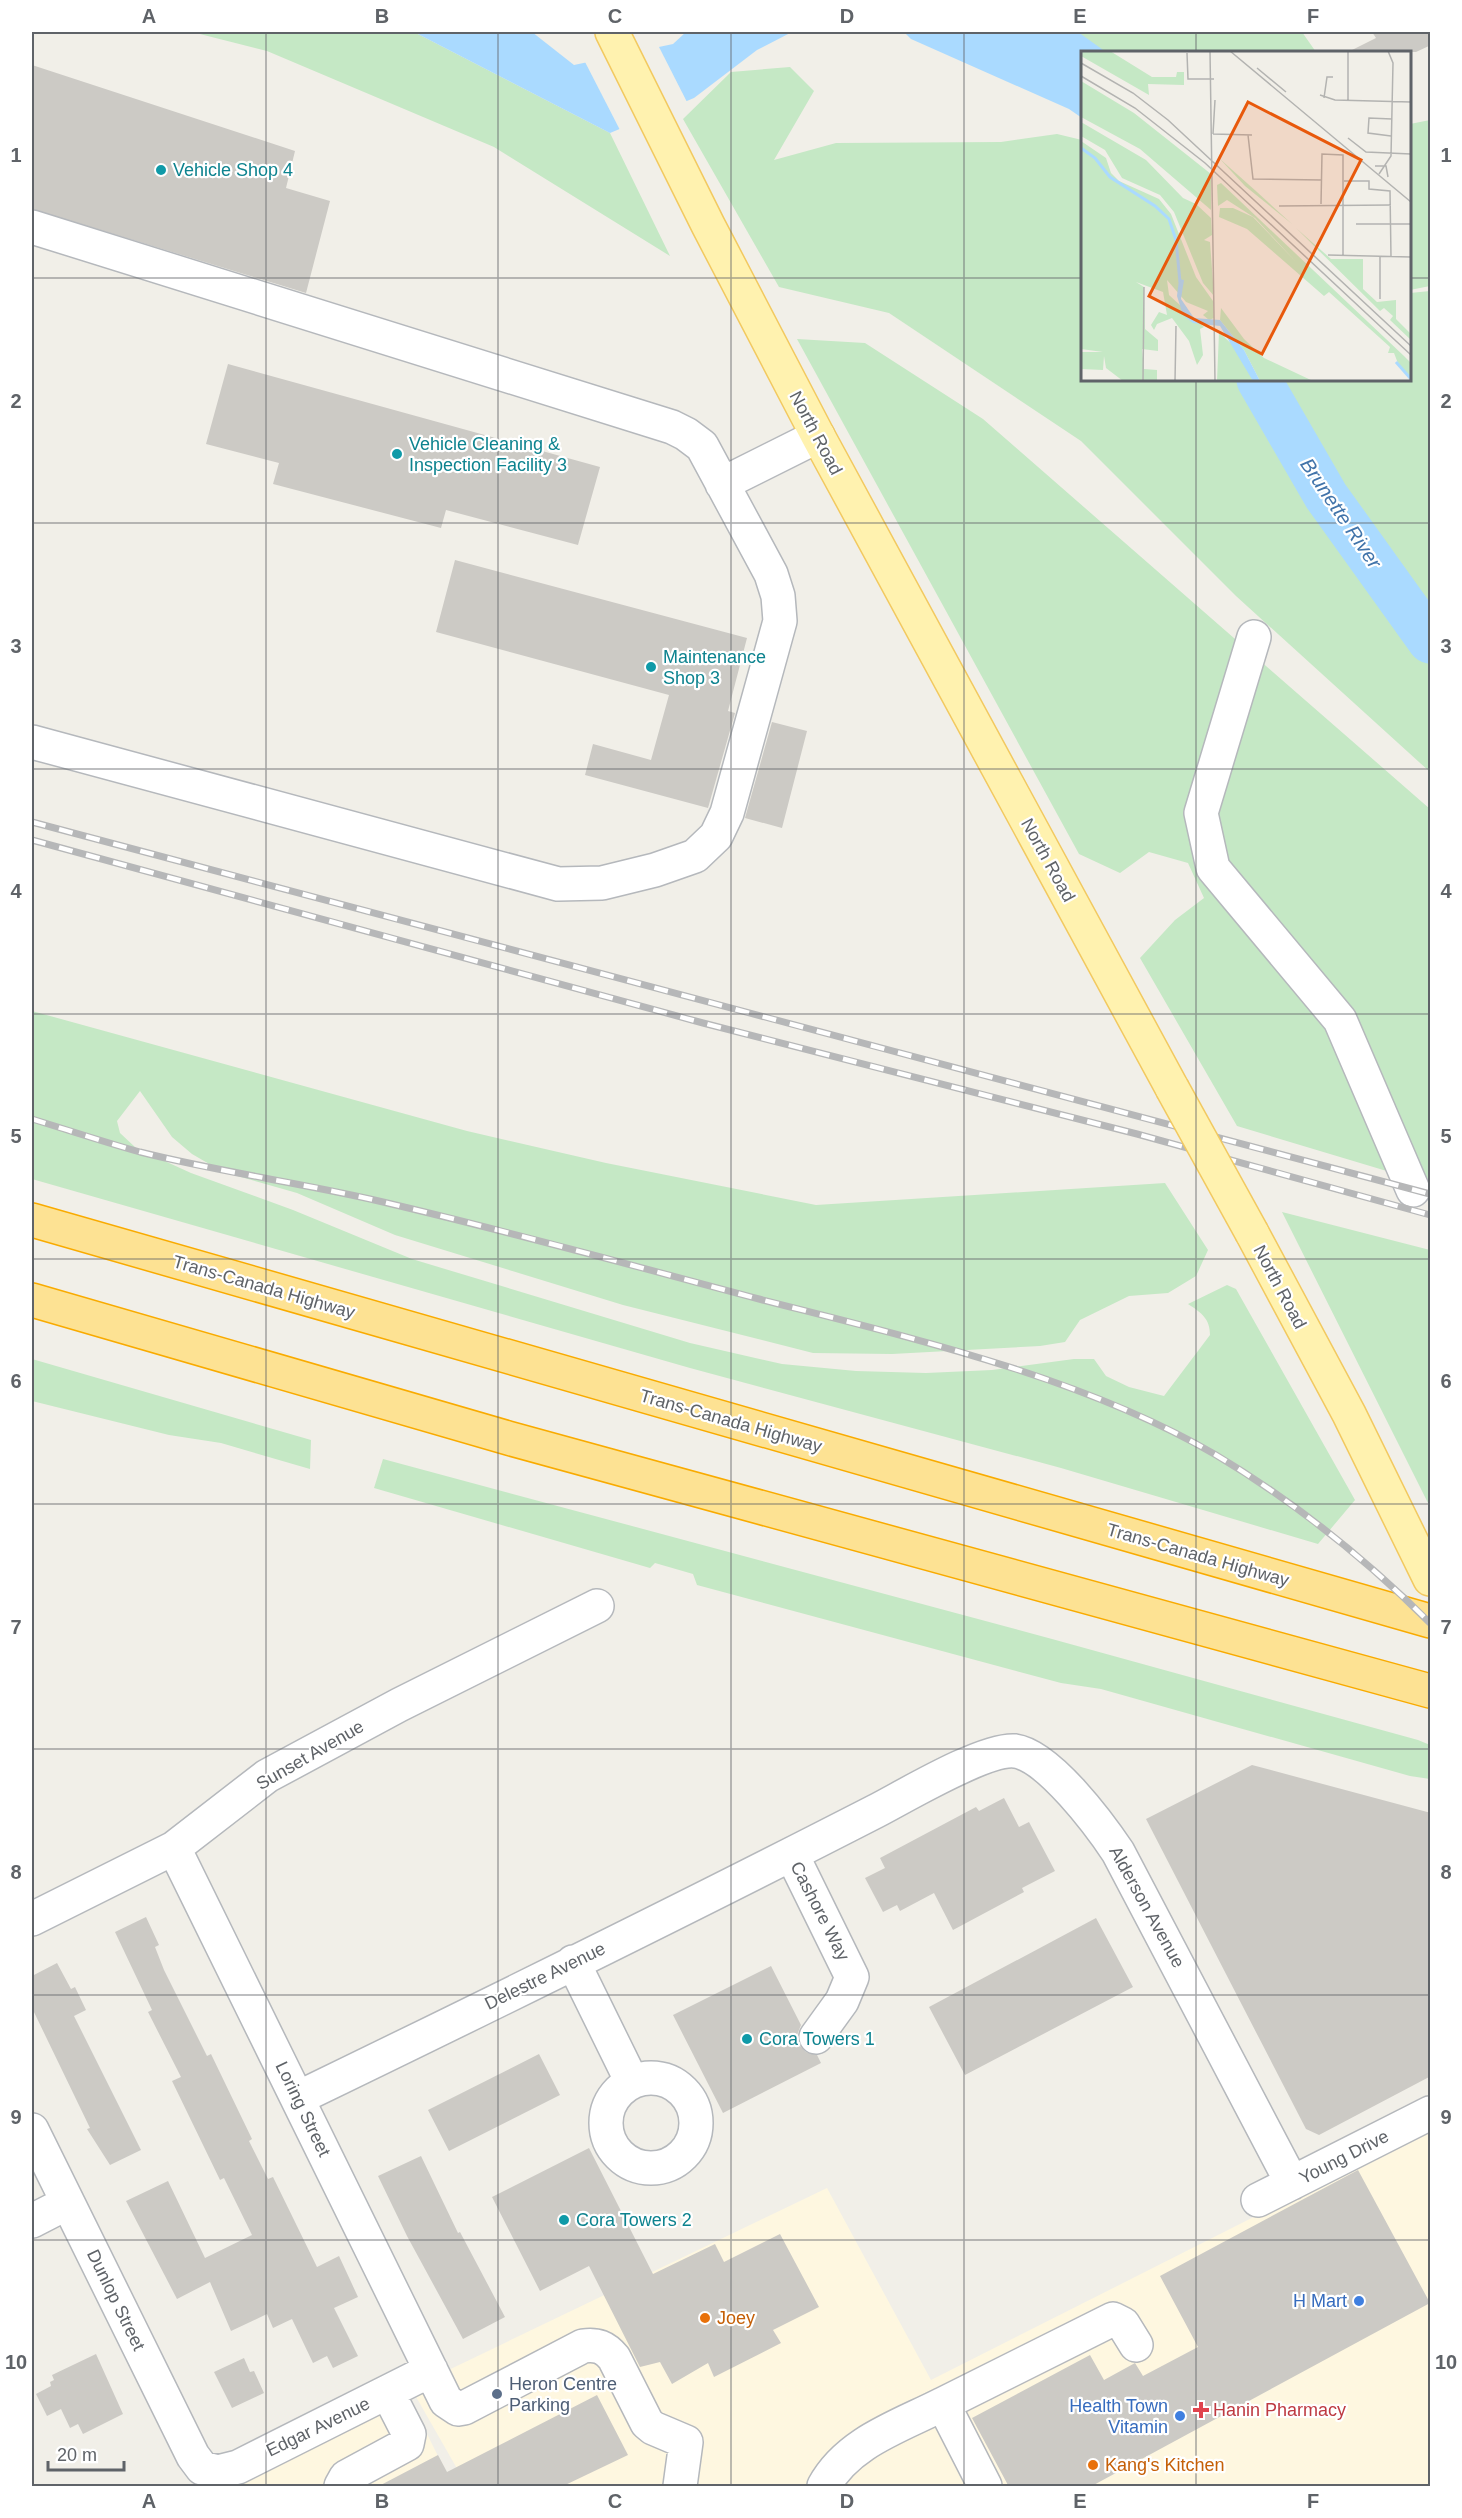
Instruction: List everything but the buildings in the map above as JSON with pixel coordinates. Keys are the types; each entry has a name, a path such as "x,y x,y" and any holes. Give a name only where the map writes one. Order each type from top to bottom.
{"highway":[{"name":"Trans-Canada Highway","path":"32,1220 1431,1621"},
{"path":"32,1300 508,1438 1431,1691"}],"main road":[{"name":"North Road","path":"617,42 818,436 1252,1233 1349,1414 1431,1579"}],"street":[{"path":"32,227 672,427 686,434 702,446 771,574 778,596 780,621 727,813 716,836 695,856 655,870 602,883 558,884 32,742"},
{"path":"723,484 818,436"},
{"path":"1254,637 1201,813 1213,868 1340,1020 1413,1190"},
{"name":"Sunset Avenue","path":"32,1919 174,1848 267,1776 399,1705 597,1606"},
{"name":"Alderson Avenue","path":"792,1855 988,1756 1014,1751 1033,1760 1062,1783 1086,1809 1129,1869 1292,2183"},
{"name":"Loring Street","path":"174,1848 446,2401 458,2409 464,2408 583,2346 594,2345 606,2349 614,2358 647,2422 653,2428 686,2442 680,2487"},
{"name":"Delestre Avenue","path":"298,2098 792,1855"},
{"name":"Cashore Way","path":"792,1855 851,1973 849,1989 816,2037"},
{"path":"573,1962 632,2082"},
{"name":"Young Drive","path":"1258,2200 1431,2113"},
{"name":"Dunlop Street","path":"32,2130 193,2456 202,2468"},
{"path":"32,2221 67,2203"},
{"path":"824,2487 832,2472 862,2445 1113,2319 1124,2324 1136,2345"},
{"name":"Edgar Avenue","path":"202,2468 218,2472 238,2468 431,2370"},
{"path":"341,2487 346,2477 407,2444 409,2434 388,2393"},
{"path":"943,2404 985,2487"}],"shaded area":[{"path":"1430,2128 1430,2486 467,2486 411,2388 827,2188 931,2380"},
{"path":"407,2394 453,2486 221,2486"}],"green space":[{"path":"192,32 414,32 610,133 670,256 494,147 267,51"},
{"path":"1009,32 1302,32 1315,51 1081,51"},
{"path":"790,67 814,91 774,160 836,143 1001,142 1057,134 1081,140 1081,381 1411,381 1411,293 1430,291 1430,772 1236,596 1081,441 889,313 779,287 683,119 731,72"},
{"path":"1430,120 1430,286 1411,290 1411,124"},
{"path":"797,339 865,343 983,419 1430,809 1430,1184 1237,1126 1140,958 1175,920 1204,898 1188,863 1149,852 1120,873 1079,854"},
{"path":"32,1011 467,1131 606,1163 816,1205 1165,1183 1208,1250 1196,1276 1168,1293 1129,1296 1080,1320 1065,1342 1040,1346 892,1354 813,1353 623,1305 395,1235 297,1193 223,1172 192,1154 172,1137 140,1091 117,1121 120,1133 136,1148 191,1173 293,1210 412,1259 690,1343 782,1364 856,1371 926,1373 992,1370 1074,1359 1094,1359 1106,1376 1129,1387 1164,1396 1210,1335 1209,1325 1204,1317 1188,1304 1227,1285 1236,1289 1355,1500 1318,1544 1061,1468 690,1368 32,1179"},
{"path":"1282,1212 1430,1250 1430,1507 1413,1473"},
{"path":"32,1359 311,1440 310,1469 221,1443 169,1435 32,1401"},
{"path":"383,1459 1418,1740 1430,1745 1430,1779 1410,1776 1101,1689 1061,1683 697,1585 693,1574 655,1563 650,1568 374,1488"}],"water":[{"path":"414,32 532,32 574,65 673,44 686,32 792,32 757,50 694,98 610,133"},
{"path":"904,32 1078,32 1105,51 1081,51 1081,117 1069,109 911,39"}],"pier":[{"path":"658,45 688,104 621,132 584,60"}],"waterway":[{"name":"Brunette River","path":"1260,381 1326,496 1430,641"}],"railway":[{"path":"32,822 1430,1194"},
{"path":"32,840 703,1023 1137,1134 1430,1215"},
{"path":"32,1119 140,1152 370,1199 517,1235 934,1344 1052,1381 1164,1427 1245,1473 1301,1512 1355,1554 1430,1623"}],"place":[{"name":"Vehicle Shop 4","path":"161,170"},
{"name":"Vehicle Cleaning & Inspection Facility 3","path":"397,454"},
{"name":"Maintenance Shop 3","path":"651,667"},
{"name":"Cora Towers 1","path":"747,2039"},
{"name":"Cora Towers 2","path":"564,2220"},
{"name":"H Mart","path":"1359,2301"},
{"name":"Joey","path":"705,2318"},
{"name":"Heron Centre Parking","path":"497,2394"},
{"name":"Hanin Pharmacy","path":"1201,2410"},
{"name":"Health Town Vitamin","path":"1180,2416"},
{"name":"Kang's Kitchen","path":"1093,2465"}]}
